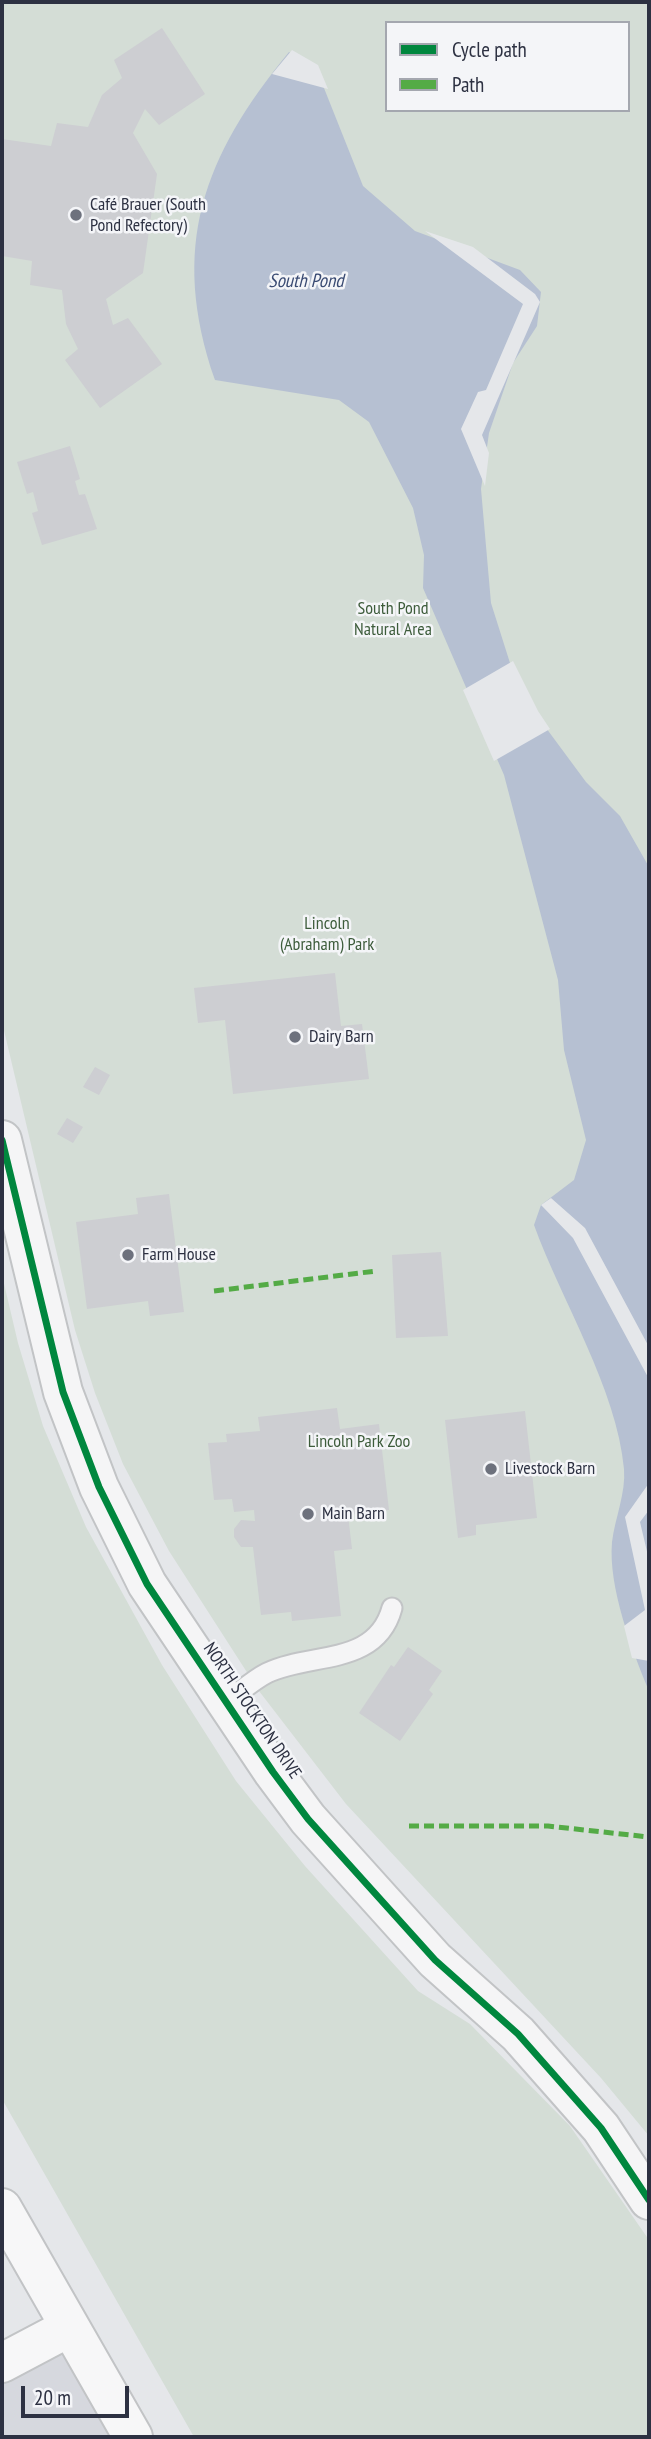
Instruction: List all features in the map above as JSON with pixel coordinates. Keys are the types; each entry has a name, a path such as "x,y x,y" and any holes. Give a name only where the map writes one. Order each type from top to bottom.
{"main road":[{"path":"2,2208 133,2437"},
{"path":"2,2363 70,2328"}],"street":[{"name":"NORTH STOCKTON DRIVE","path":"2,1140 63,1392 99,1487 147,1584 308,1819 435,1960 518,2034 601,2128 649,2200"}],"lane":[{"path":"226,1702 269,1672 335,1657 360,1647 387,1626 392,1608"}],"shaded area":[{"path":"64,2346 116,2437 2,2437 2,2377"}],"green space":[{"name":"Lincoln (Abraham) Park","path":"2,2 649,2 649,2136 601,2078 346,1804 259,1691 169,1551 123,1464 95,1393 75,1330 2,1022"},
{"path":"2,1275 18,1343 43,1426 86,1527 162,1665 236,1781 305,1866 418,1991 470,2024 570,2126 649,2240 649,2437 194,2437 2,2099"}],"water":[{"name":"South Pond","path":"289,52 316,68 363,186 415,231 520,270 541,292 537,326 513,363 489,433 481,489 491,603 510,663 535,713 586,782 620,816 649,867 649,1691 629,1638 614,1578 612,1542 624,1478 619,1439 600,1376 534,1225 541,1205 574,1180 586,1140 564,1050 558,980 504,775 423,588 424,555 413,508 369,422 339,400 215,380 201,332 195,287 196,245 202,205 216,167 235,129 259,91"}],"pier":[{"path":"292,50 318,65 328,89 272,74"},
{"path":"425,231 473,247 535,294 540,302 482,435 489,453 485,486 461,429 478,392 486,390 523,304"},
{"path":"513,661 550,729 494,761 463,690"},
{"path":"551,1198 585,1228 649,1347 649,1379 573,1238 541,1205"},
{"path":"649,1483 649,1510 640,1522 649,1560 649,1661 632,1658 624,1626 645,1610 625,1517"}],"building":[{"name":"Café Brauer (South Pond Refectory)","path":"162,28 205,94 159,125 145,109 133,133 157,174 143,273 106,299 113,325 128,318 162,364 100,408 65,360 78,349 66,324 62,290 30,285 32,261 2,256 2,139 51,146 57,123 88,127 102,95 122,78 114,60"},
{"path":"70,446 80,479 75,481 79,495 85,494 97,529 42,545 32,513 38,511 33,492 27,494 17,462"},
{"name":"Dairy Barn","path":"335,973 341,1026 362,1024 369,1079 233,1094 225,1020 198,1023 194,988"},
{"path":"95,1067 110,1075 99,1095 83,1087"},
{"path":"67,1118 83,1127 73,1143 57,1134"},
{"name":"Farm House","path":"169,1194 184,1312 150,1316 148,1301 87,1309 76,1222 138,1214 136,1198"},
{"path":"441,1252 448,1336 396,1338 392,1255"},
{"name":"Main Barn","path":"337,1408 340,1429 379,1424 389,1510 348,1515 352,1549 334,1551 341,1616 292,1621 291,1612 261,1615 253,1547 241,1547 234,1537 234,1529 241,1520 255,1521 254,1510 234,1512 232,1499 214,1500 208,1443 227,1442 226,1434 260,1431 258,1417"},
{"name":"Livestock Barn","path":"525,1411 537,1518 476,1525 476,1535 458,1538 445,1420"},
{"path":"408,1647 442,1671 429,1690 433,1694 400,1741 359,1713 391,1665 394,1667"}],"marked path":[{"path":"214,1291 376,1271"},
{"path":"409,1826 548,1826 649,1837"}],"cycle path":[{"path":"2,1140 63,1392 99,1487 147,1584 273,1772 308,1819 435,1960 518,2034 601,2128 649,2200"}],"place":[{"name":"Café Brauer (South Pond Refectory)","path":"76,215"},
{"name":"Dairy Barn","path":"295,1037"},
{"name":"Farm House","path":"128,1255"},
{"name":"Livestock Barn","path":"491,1469"},
{"name":"Main Barn","path":"308,1514"}],"park label":[{"name":"South Pond Natural Area","path":"393,619"},
{"name":"Lincoln Park Zoo","path":"359,1442"}]}
